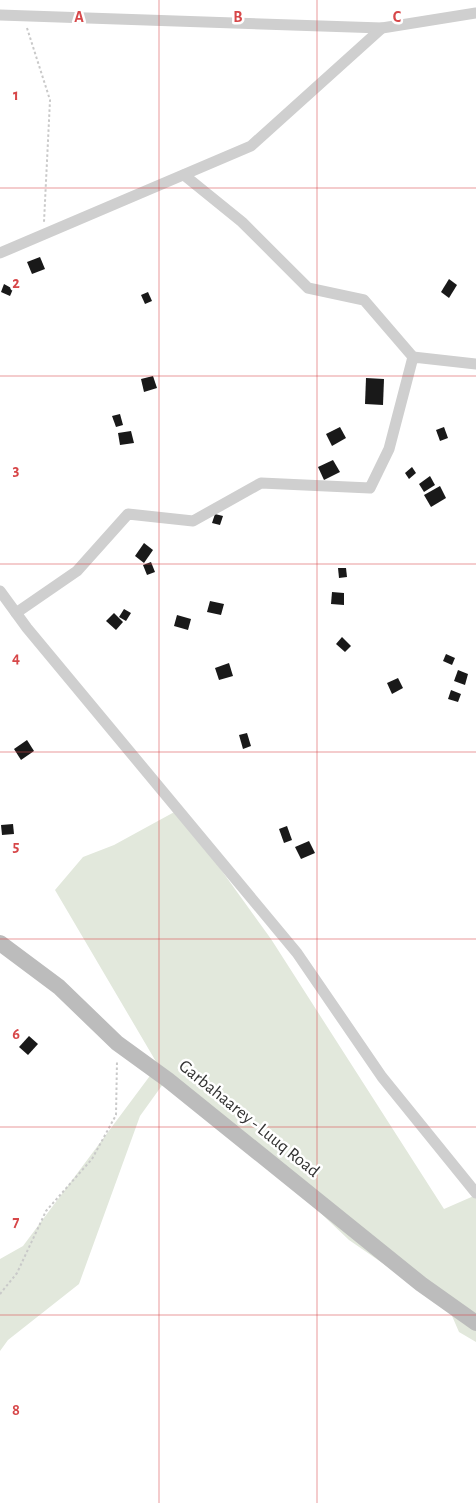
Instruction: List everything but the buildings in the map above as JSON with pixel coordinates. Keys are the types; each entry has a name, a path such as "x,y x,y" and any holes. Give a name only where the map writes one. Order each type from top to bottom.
{"street":[{"path":"0,14 382,28 476,13"},
{"path":"0,253 251,146 382,28"},
{"path":"184,175 242,222 308,288 364,300 413,357 476,364"},
{"path":"16,613 77,570 128,514 193,521 261,482 370,488 389,449 413,357"},
{"path":"0,592 297,953 382,1077 476,1193"},
{"name":"Garbahaarey - Luuq Road","path":"0,943 59,987 117,1043 168,1080 421,1284 476,1323"}],"path":[{"path":"23,15 50,100 44,234"},
{"path":"0,1294 17,1273 46,1210 92,1159 116,1115 117,1043"}],"shaded area":[{"path":"178,810 271,939 444,1209 476,1195 476,1342 459,1332 449,1309 349,1240 271,1166 163,1084 140,1116 79,1284 8,1340 0,1351 0,1259 23,1246 158,1065 55,890 83,857 114,845"}]}
